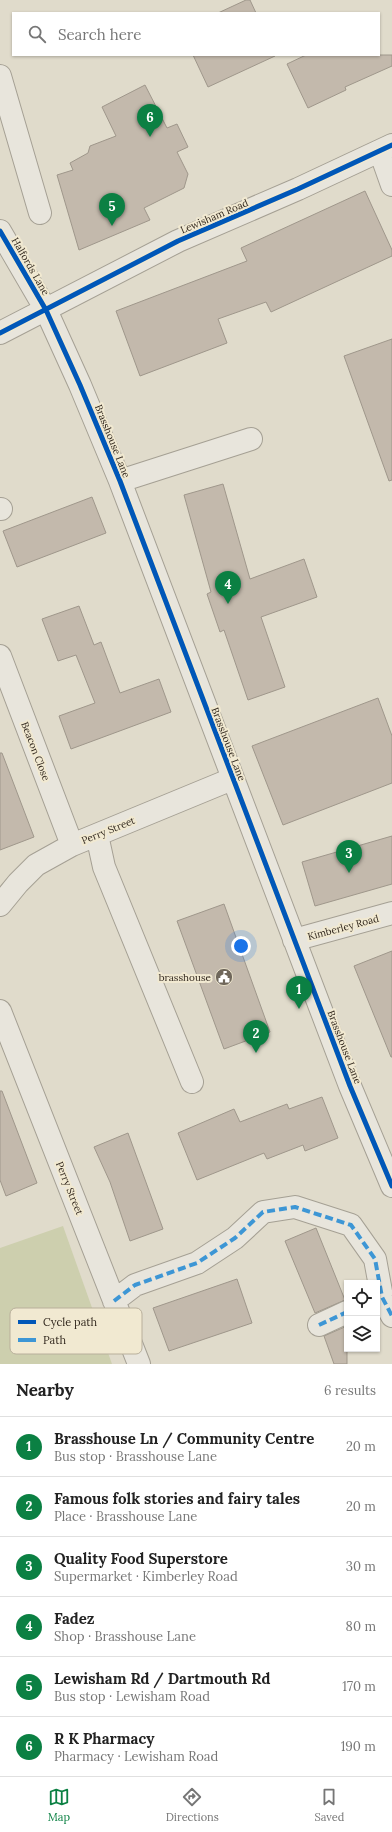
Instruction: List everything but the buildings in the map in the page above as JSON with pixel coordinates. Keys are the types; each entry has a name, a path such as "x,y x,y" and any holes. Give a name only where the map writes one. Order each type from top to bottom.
{"street":[{"path":"0,76 9,139 40,213"},
{"path":"386,148 392,185"},
{"name":"Lewisham Road","path":"0,333 178,241 298,189 386,148"},
{"name":"Halfords Lane","path":"0,231 46,310"},
{"name":"Brasshouse Lane","path":"46,310 80,385 120,481 232,779 350,1086 392,1186"},
{"path":"120,481 251,439"},
{"name":"Beacon Close","path":"0,656 72,845"},
{"name":"Perry Street","path":"0,905 18,883 36,865 72,845 232,779"},
{"path":"97,835 104,867 192,1082"},
{"name":"Kimberley Road","path":"294,940 392,913"},
{"name":"Perry Street","path":"0,1011 117,1308"},
{"path":"114,1301 135,1285 197,1263 235,1238 263,1212 295,1207 351,1225 375,1259 378,1280"},
{"path":"380,1298 392,1316"},
{"path":"319,1325 344,1313"},
{"name":"Perry Street","path":"135,1354 139,1364"}],"green space":[{"path":"63,1226 92,1308 10,1308 10,1354 108,1354 112,1364 0,1364 0,1248"}],"marked path":[{"path":"114,1301 135,1285 197,1263 235,1238 263,1212 295,1207 351,1225 375,1259 382,1297 392,1316"},
{"path":"319,1325 344,1313"}],"cycle path":[{"path":"0,333 178,241 298,189 392,145"},
{"path":"0,231 46,310 80,385 120,481 350,1086 392,1186"}],"place":[{"name":"R K Pharmacy","path":"150,137"},
{"name":"Lewisham Rd / Dartmouth Rd","path":"112,226"},
{"name":"Fadez","path":"228,604"},
{"name":"Quality Food Superstore","path":"349,873"},
{"name":"brasshouse","path":"224,977"},
{"name":"Brasshouse Ln / Community Centre","path":"299,1009"},
{"name":"Famous folk stories and fairy tales","path":"256,1053"}]}
